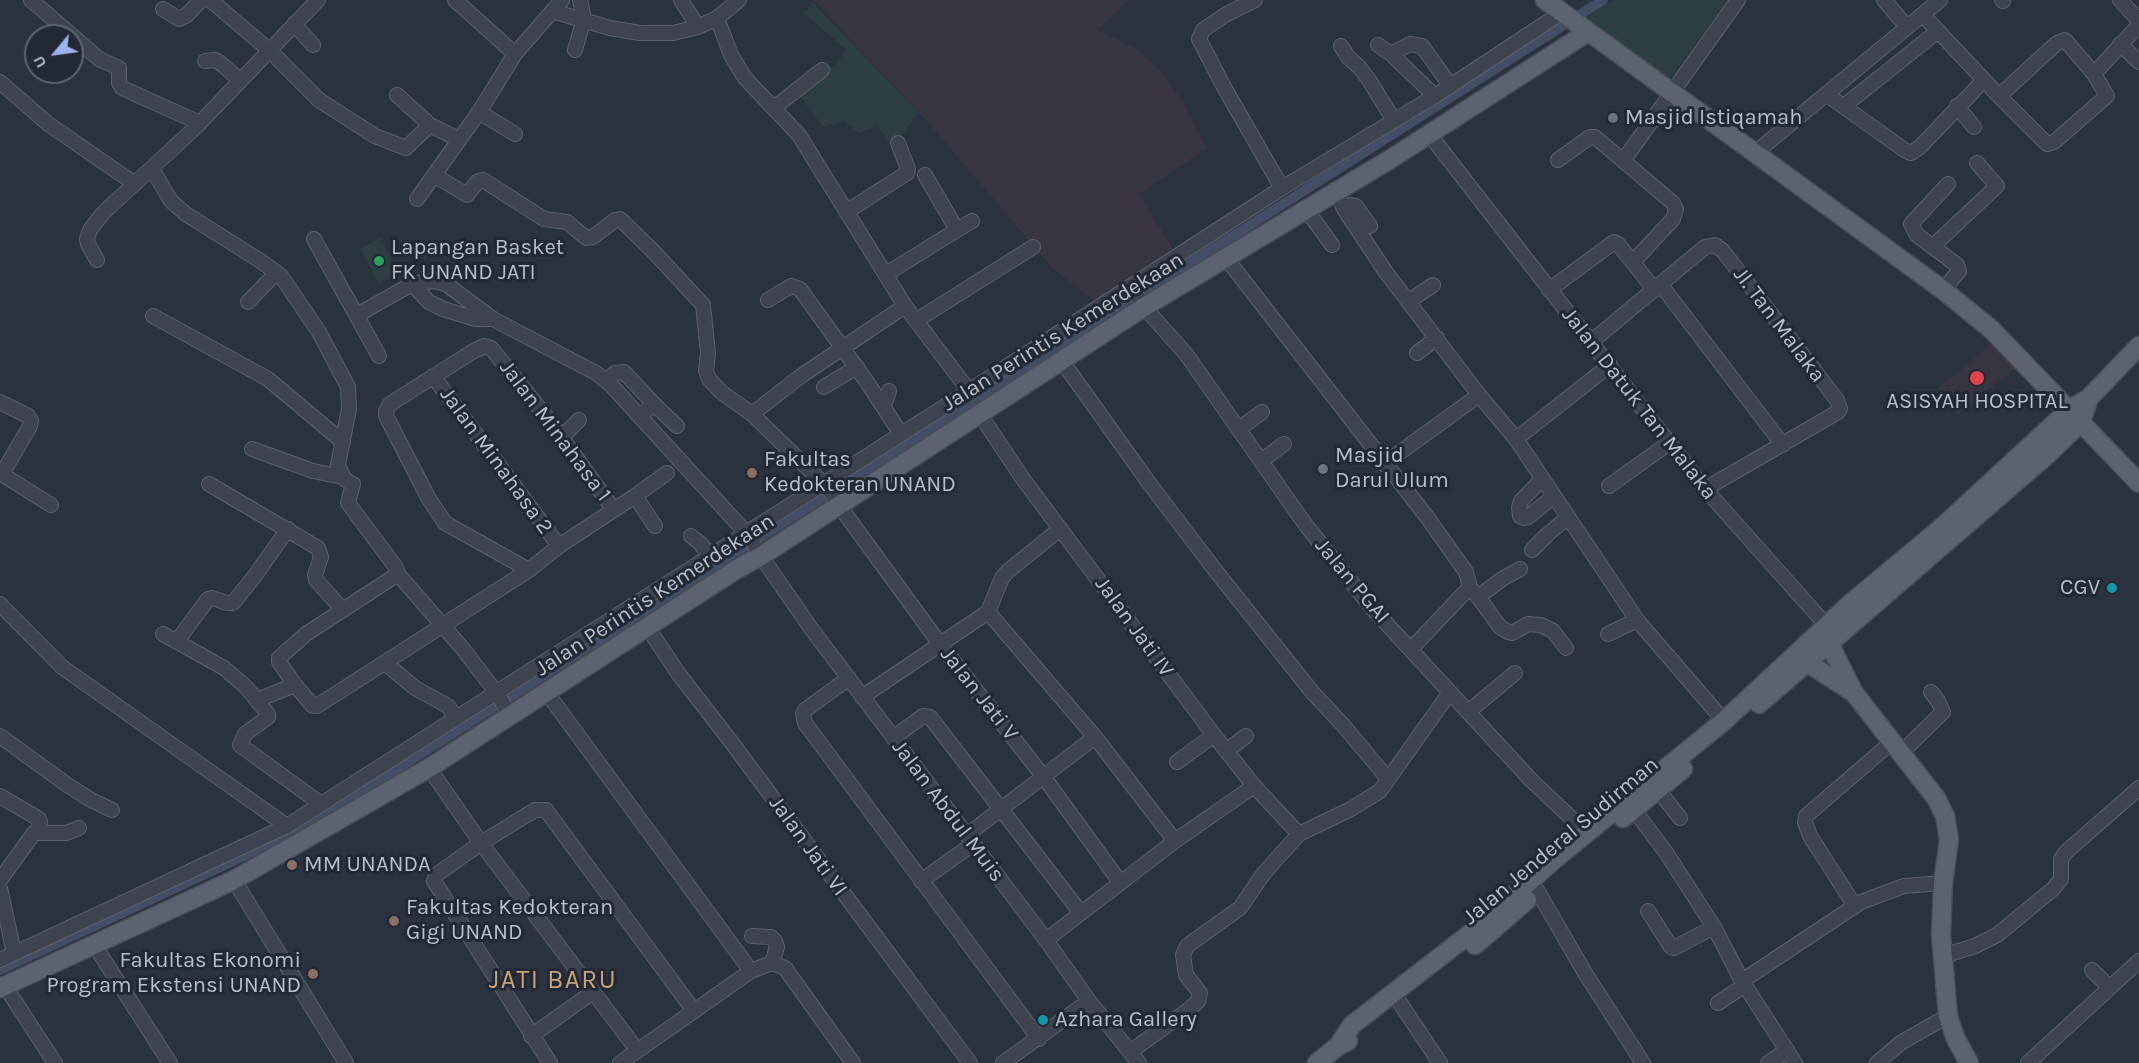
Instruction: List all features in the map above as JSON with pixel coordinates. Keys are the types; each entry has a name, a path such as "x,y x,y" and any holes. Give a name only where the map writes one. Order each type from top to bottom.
{"main road":[{"path":"1545,0 1943,290 1992,330 2139,483"},
{"name":"Jalan Perintis Kemerdekaan","path":"2,987 234,880 429,768 509,712 547,693 737,569 831,493 979,413 1062,361 1141,295 1226,258 1429,134 1586,30"},
{"path":"1397,998 1587,833 1828,634 2010,488 2089,398 2139,346"},
{"path":"1828,634 1854,693 1936,798 1945,816 1950,840 1943,883 1941,934 1948,1016 1955,1037 1969,1063"},
{"name":"Jalan Jenderal Sudirman","path":"1317,1063 1338,1046 1360,1034 1397,998 1496,928 1537,890 1659,791 1808,663 1828,634"},
{"path":"1808,663 1854,693"}],"street":[{"path":"31,0 99,59 119,68 119,83 122,88 200,123"},
{"path":"163,9 179,20 201,0"},
{"path":"210,0 269,50 319,100 375,136 406,148 430,125"},
{"path":"97,260 88,244 90,230 104,213 200,123 318,0"},
{"path":"455,0 515,54"},
{"path":"417,199 479,112 515,54 562,0"},
{"path":"575,50 584,19 580,0"},
{"path":"681,0 698,27"},
{"path":"552,11 610,28 640,33 674,33 698,27 717,18 739,0"},
{"path":"1255,0 1203,30 1199,39 1282,188"},
{"path":"1623,161 1738,0"},
{"path":"1884,0 1907,27"},
{"path":"1755,153 1940,0"},
{"path":"2120,0 2139,21"},
{"path":"0,960 287,826 710,556 747,534 831,493 901,434 969,391 1141,295 1282,188 1435,96 1562,14"},
{"path":"1923,15 1998,96 2042,141 2051,144 2106,98 2106,93 2094,74 2065,40 2062,40 1998,96"},
{"path":"717,18 731,55 745,78 775,107 807,146 905,306 969,391"},
{"path":"294,24 313,45"},
{"path":"2094,74 2139,25"},
{"path":"1844,106 1938,31"},
{"path":"2120,44 2139,62"},
{"path":"1378,45 1391,54 1435,96"},
{"path":"1391,54 1410,45 1422,46 1450,85"},
{"path":"1341,46 1351,61 1370,80 1394,119"},
{"path":"205,61 219,62 240,80"},
{"path":"775,107 822,70"},
{"path":"1826,94 1911,153 1920,147 1984,80"},
{"path":"0,82 47,123 135,184"},
{"path":"397,95 430,125 458,139"},
{"path":"1957,106 1974,127"},
{"path":"479,112 515,134"},
{"name":"Jalan Datuk Tan Malaka","path":"1429,134 1705,489 1828,634"},
{"path":"1558,160 1593,136 1599,138 1673,203 1676,209 1673,219 1632,262"},
{"path":"846,212 907,173 908,169 898,143"},
{"path":"1932,246 1997,186 1977,163"},
{"path":"152,169 171,201 178,208 281,276 319,332 348,387 350,402 338,465 343,477"},
{"path":"925,175 957,230"},
{"name":"Jalan Jati V","path":"434,176 467,195 478,181 483,180 544,219 567,222 586,238 593,237 615,220 623,221 703,305 708,353 706,371 709,378 721,392 752,414 831,493 939,644 1043,776 1120,882"},
{"path":"1943,290 1959,268 1955,262 1917,235 1911,224 1948,184"},
{"path":"1336,190 1344,209 1380,262 1479,395 1516,439 1634,622"},
{"path":"1344,209 1356,206 1370,226"},
{"path":"1306,209 1332,245"},
{"path":"886,274 972,221"},
{"path":"314,239 379,356"},
{"path":"1549,290 1611,243 1617,244 1658,287 1783,445"},
{"name":"Jl. Tan Malaka","path":"1591,342 1705,247 1715,245 1723,251 1839,404 1838,412 1705,489"},
{"path":"916,320 1033,247"},
{"path":"1226,258 1427,517 1466,572 1474,592 1500,627 1512,633 1528,624 1541,625 1553,632 1566,648"},
{"path":"248,302 276,273"},
{"path":"357,315 412,284 433,281 446,284 459,292 493,319"},
{"path":"412,284 429,302 443,309 476,319 493,319"},
{"path":"1409,301 1433,285"},
{"path":"768,300 791,286 800,288 884,406 901,434"},
{"name":"Jalan PGAI","path":"1141,295 1186,354 1305,524 1372,608 1531,780 1587,833"},
{"path":"752,414 801,376 905,306"},
{"path":"153,316 268,379 343,442"},
{"name":"Jalan Abdul Muis","path":"493,319 596,373 606,381 747,534 862,697 1134,1058"},
{"path":"1417,353 1437,338"},
{"name":"Jalan Minahasa 1","path":"433,375 477,349 484,346 491,348 562,436 614,510"},
{"path":"1062,361 1149,483 1222,579 1313,693 1388,779"},
{"path":"1516,439 1610,365"},
{"path":"824,387 857,367"},
{"path":"606,381 615,373 624,372 676,426"},
{"path":"433,375 390,404 386,416 429,499 445,523 529,570"},
{"name":"Jalan Minahasa 2","path":"433,375 559,546"},
{"path":"884,406 889,391"},
{"path":"1384,464 1479,395"},
{"path":"0,402 28,416 31,420 30,426 1,474 51,505"},
{"path":"640,416 654,404"},
{"path":"1239,429 1262,412"},
{"name":"Jalan Jati IV","path":"979,413 1060,529 1226,751 1254,786 1299,834"},
{"path":"562,436 579,420"},
{"path":"1609,486 1669,443"},
{"path":"1261,461 1284,444"},
{"path":"252,449 313,471 343,477 353,484 348,503 395,566 398,574 442,625 509,712"},
{"path":"398,574 306,634 279,658 279,662 295,686 315,706 529,570 559,546 667,473"},
{"path":"1542,479 1521,501 1520,516 1528,517 1553,497"},
{"path":"209,484 318,548 321,551 321,557 315,580 342,609"},
{"path":"634,496 655,526"},
{"path":"1532,550 1568,518"},
{"path":"177,642 208,599 233,603 288,529"},
{"path":"862,697 988,612 1002,578 1008,571 1060,529"},
{"path":"691,536 710,556"},
{"path":"1411,649 1474,592 1520,569"},
{"path":"1614,599 1724,721"},
{"path":"0,604 62,667 287,826"},
{"path":"988,612 1095,737 1175,841"},
{"path":"1608,634 1634,622"},
{"name":"Jalan Jati VI","path":"648,628 678,673 970,1063"},
{"path":"163,634 238,678 268,717 245,734 240,745 321,804"},
{"path":"385,663 415,688 448,706 456,718"},
{"path":"1468,712 1515,673"},
{"path":"849,678 805,710 803,718 921,881 1040,1039"},
{"path":"257,700 295,686"},
{"path":"1134,1058 1198,1001 1200,993 1186,975 1183,955 1187,946 1240,908 1264,873 1299,834 1374,797 1450,692"},
{"path":"1855,906 1810,836 1805,822 1806,816 1943,712 1931,692"},
{"path":"547,693 751,971"},
{"path":"893,738 923,716 930,717 1081,913"},
{"path":"1178,762 1214,735"},
{"path":"0,736 66,784 112,810"},
{"path":"1226,751 1246,736"},
{"path":"921,881 970,840 1000,809 1095,737"},
{"path":"429,768 481,843 637,1050"},
{"path":"1046,940 1175,841 1254,786"},
{"path":"1943,956 1975,946 1997,934 2053,889 2061,879 2061,859 2066,852 2139,788"},
{"path":"1659,791 1680,818"},
{"path":"0,796 39,819 40,822 37,831 30,836 0,880"},
{"path":"550,1063 434,881 436,875 531,812 546,810 694,1011"},
{"path":"1634,810 1665,851 1714,927 1744,983 1795,1063"},
{"path":"37,831 66,833 79,828"},
{"path":"234,880 346,1063"},
{"path":"1718,1003 1855,906 1892,890 1922,884 1943,883"},
{"path":"0,888 14,953"},
{"path":"1537,890 1585,973 1643,1063"},
{"path":"1648,911 1671,948 1714,927"},
{"path":"752,936 771,937 775,942 777,947 772,963"},
{"path":"95,946 170,1063"},
{"path":"2028,1063 2139,961"},
{"path":"620,1063 751,971 772,963 785,968 853,1063"},
{"path":"2092,970 2109,987"},
{"path":"2,987 55,1063"},
{"path":"531,1036 593,992"},
{"path":"1397,998 1440,1063"},
{"path":"1003,1063 1040,1039 1089,1001"},
{"path":"1877,1063 1902,1042 1948,1016"},
{"path":"1768,1063 1787,1050"}],"shaded area":[{"path":"813,0 1128,0 1098,30 1137,49 1163,73 1184,104 1207,148 1139,194 1175,252 1094,301 1053,269 927,121"},
{"path":"1612,0 1728,0 1666,84 1588,17"},
{"path":"813,2 919,113 893,146 877,126 859,133 844,121 823,127 797,92 839,61 845,49 804,13"},
{"name":"Lapangan Basket FK UNAND JATI","path":"380,238 399,273 379,284 360,249"},
{"name":"ASISYAH HOSPITAL","path":"1996,341 2018,366 1957,415 1937,389"}],"waterway":[{"path":"0,970 306,827 1603,0"}],"place":[{"name":"Masjid Istiqamah","path":"1613,118"},
{"name":"Lapangan Basket FK UNAND JATI","path":"379,261"},
{"name":"ASISYAH HOSPITAL","path":"1977,378"},
{"name":"Masjid Darul Ulum","path":"1323,469"},
{"name":"Fakultas Kedokteran UNAND","path":"752,473"},
{"name":"CGV","path":"2112,588"},
{"name":"MM UNANDA","path":"292,865"},
{"name":"Fakultas Kedokteran Gigi UNAND","path":"394,921"},
{"name":"Fakultas Ekonomi Program Ekstensi UNAND","path":"313,974"},
{"name":"Azhara Gallery","path":"1043,1020"}],"district":[{"name":"JATI BARU","path":"553,981"}]}
